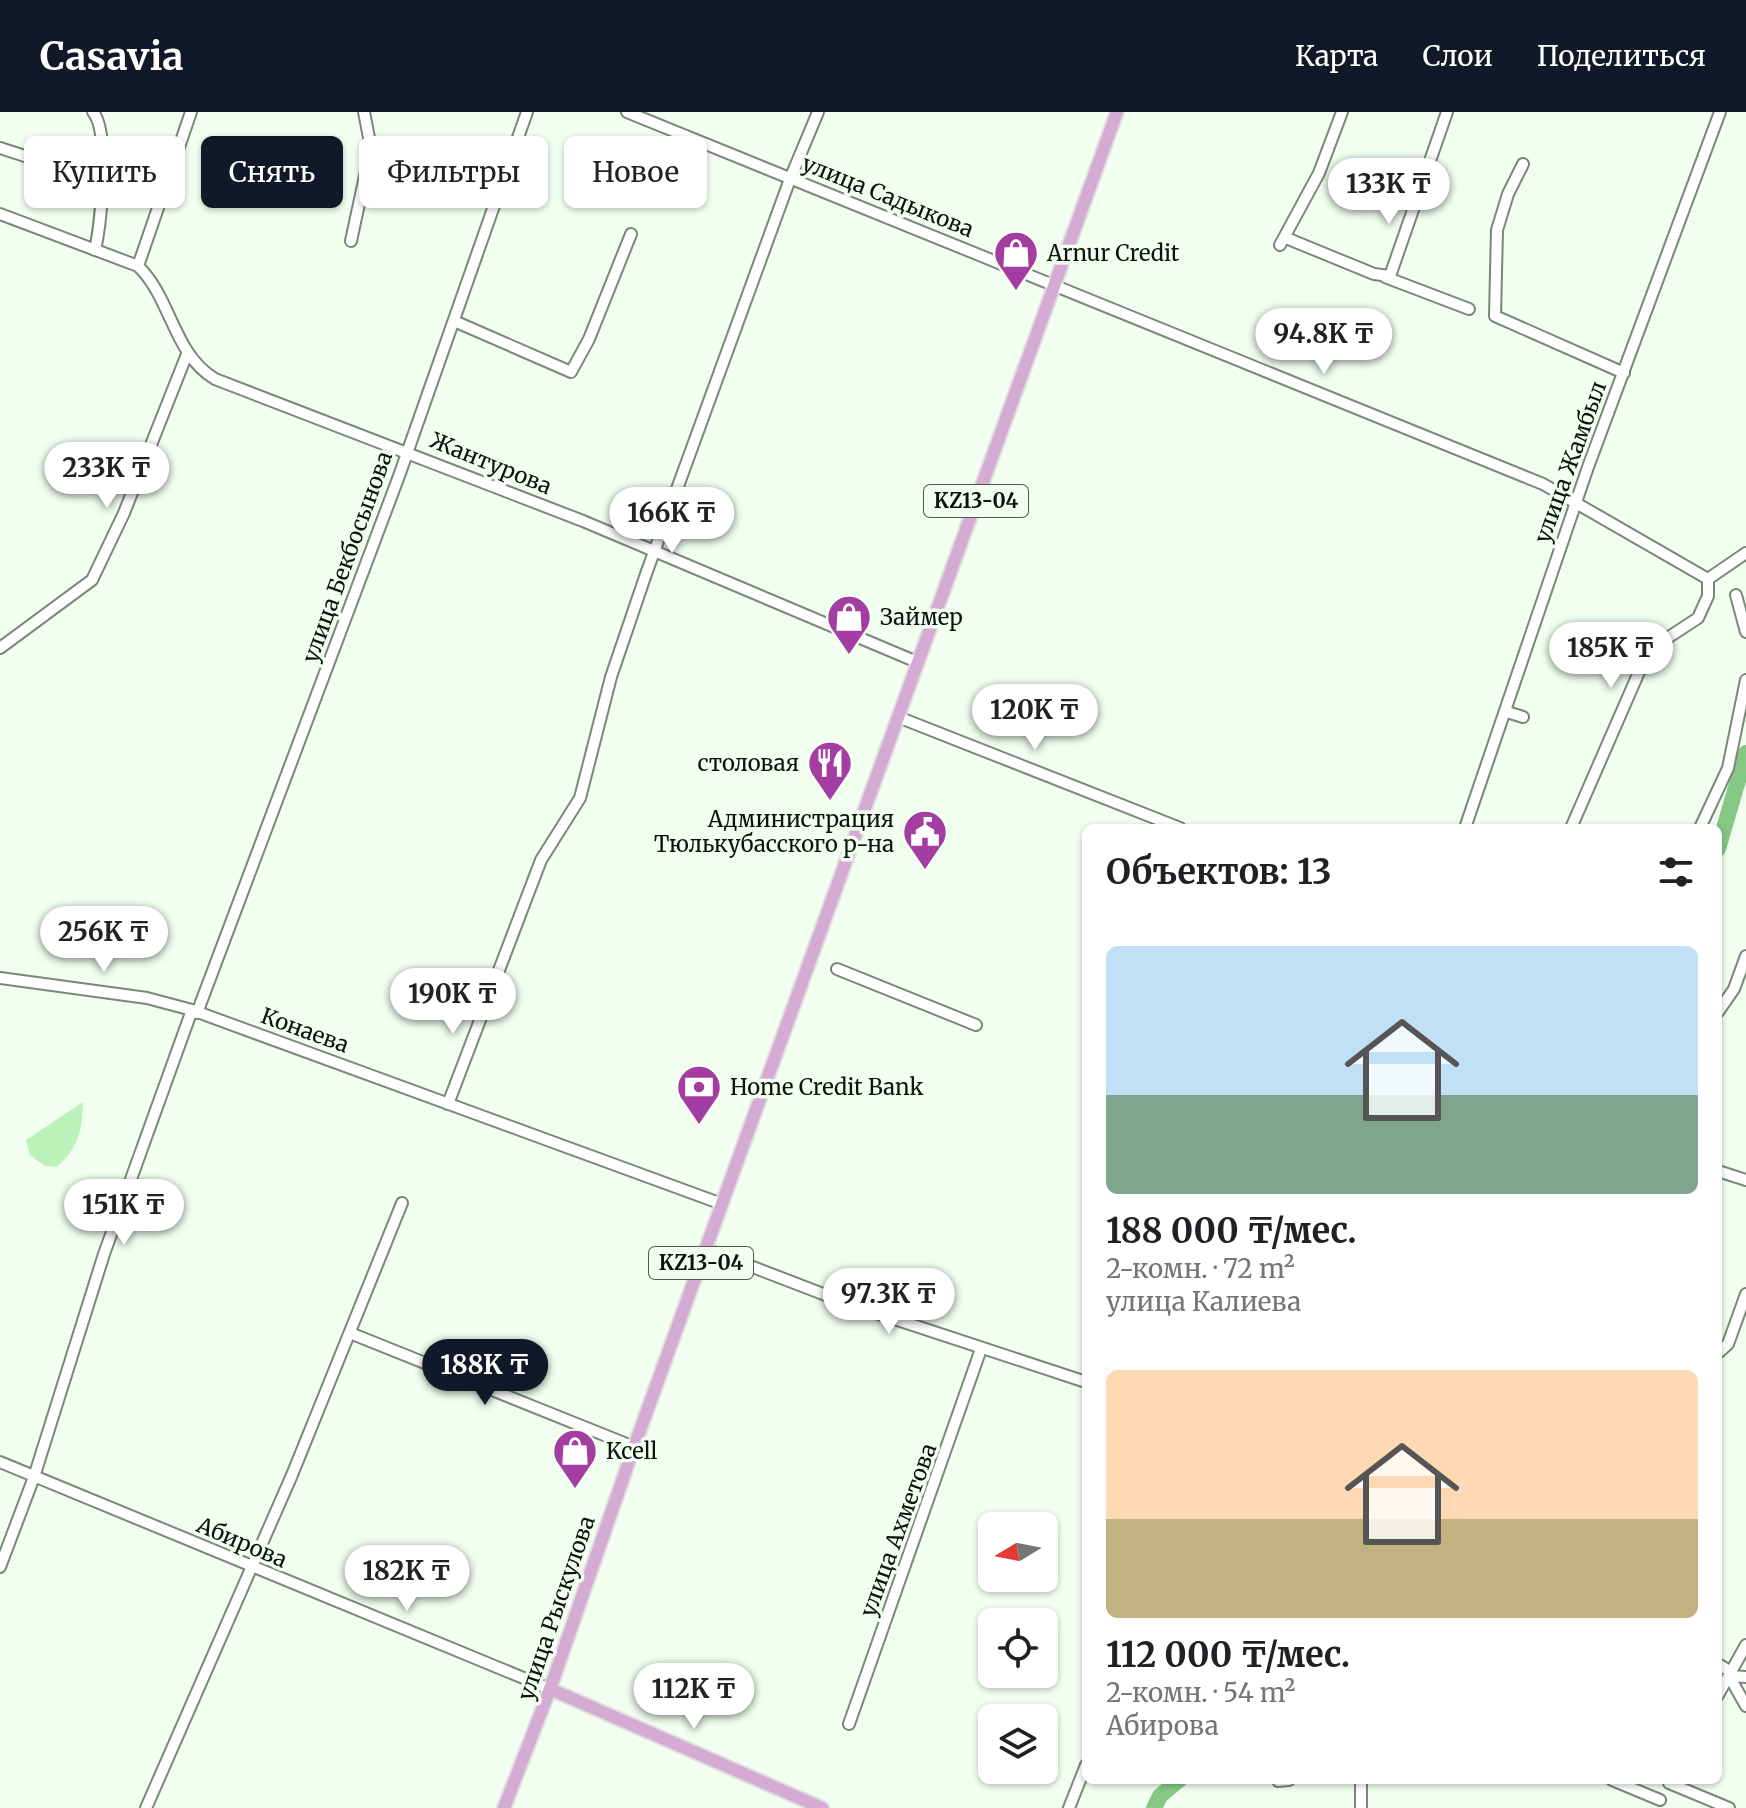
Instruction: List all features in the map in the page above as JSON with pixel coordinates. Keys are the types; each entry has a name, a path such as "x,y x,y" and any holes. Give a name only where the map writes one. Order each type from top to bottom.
{"main road":[{"name":"улица Рыскулова","path":"504,1808 550,1689 634,1447 1117,112"},
{"name":"Абирова","path":"550,1689 822,1808"}],"street":[{"path":"93,112 100,123 100,136"},
{"path":"138,266 191,112"},
{"path":"351,241 371,148 364,112"},
{"name":"улица Бекбосынова","path":"0,1567 34,1477 101,1261 407,451 527,112"},
{"name":"улица Садыкова","path":"627,112 1543,484 1708,579"},
{"path":"448,1104 535,874 580,798 611,677 655,550 790,179 818,112"},
{"path":"1342,112 1319,173 1283,241 1469,309"},
{"path":"1385,277 1390,276 1447,112"},
{"name":"улица Жамбыл","path":"1466,824 1576,503 1720,112"},
{"path":"0,148 24,156"},
{"path":"1523,164 1508,194 1497,230 1495,316 1624,373"},
{"path":"95,250 99,208"},
{"path":"0,214 138,266 149,277 187,354 124,513 92,580 0,648"},
{"path":"454,321 571,372 589,339 631,234"},
{"name":"Жантурова","path":"187,354 215,379 407,451 655,550 917,662"},
{"path":"1573,824 1639,672 1669,637 1698,618 1705,609 1708,579 1746,553"},
{"path":"1736,595 1746,632"},
{"path":"1702,824 1728,768 1746,680"},
{"path":"1507,712 1523,717"},
{"path":"898,717 1171,824"},
{"path":"1722,1006 1734,989 1746,956"},
{"path":"837,969 976,1025"},
{"name":"Конаева","path":"0,978 147,998 195,1012 722,1204"},
{"path":"1722,1172 1746,1180"},
{"path":"146,1808 252,1568 402,1203"},
{"path":"706,1249 849,1304 1082,1381"},
{"path":"1722,1349 1728,1344 1746,1294"},
{"path":"350,1333 634,1447"},
{"name":"улица Ахметова","path":"849,1724 981,1349"},
{"name":"Абирова","path":"0,1462 550,1689"},
{"path":"1722,1688 1746,1645"},
{"path":"1722,1667 1730,1674 1746,1706"},
{"path":"1730,1674 1746,1677"},
{"path":"1069,1808 1082,1775"},
{"path":"1361,1784 1361,1808"},
{"path":"1620,1784 1658,1804 1669,1784"},
{"path":"1675,1784 1729,1808"}],"green space":[{"path":"83,1102 77,1138 63,1161 56,1167 45,1166 30,1155 26,1140"}],"waterway":[{"path":"1722,835 1746,753"},
{"path":"1154,1808 1160,1796 1174,1784"}],"place":[{"name":"Arnur Credit","path":"1016,292"},
{"name":"Займер","path":"849,656"},
{"name":"столовая","path":"830,802"},
{"name":"Администрация Тюлькубасского р-на","path":"925,871"},
{"name":"Home Credit Bank","path":"699,1126"},
{"name":"Kcell","path":"575,1490"}]}
